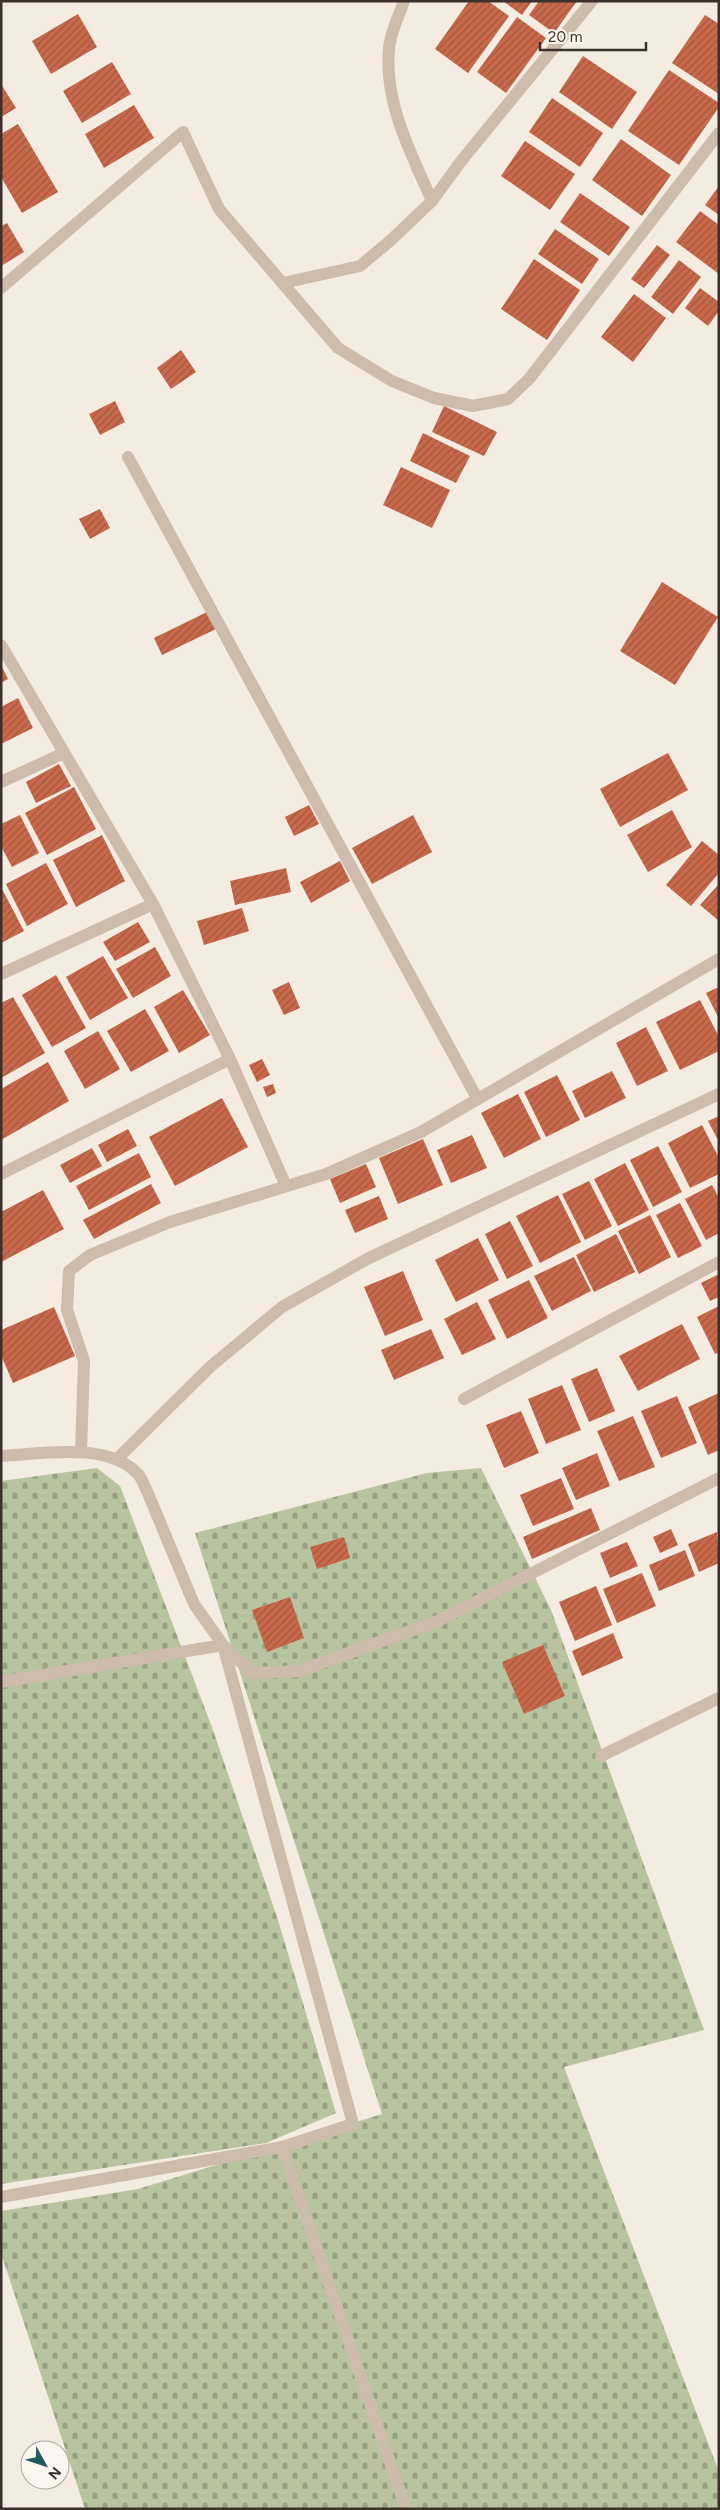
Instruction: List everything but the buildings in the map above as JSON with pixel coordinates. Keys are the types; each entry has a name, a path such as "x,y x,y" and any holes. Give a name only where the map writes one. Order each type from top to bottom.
{"street":[{"path":"404,1 389,47 388,82 400,126 432,201"},
{"path":"283,283 360,266 432,201 462,160 592,1"},
{"path":"1,288 184,132 219,209 338,348 392,381 434,398 473,406 508,399 528,379 719,133"},
{"path":"128,457 477,1098"},
{"path":"1,646 153,904 230,1059 286,1186"},
{"path":"1,782 64,753"},
{"path":"1,974 153,904"},
{"path":"81,1451 84,1360 67,1310 69,1271 90,1255 170,1222 326,1174 422,1132 477,1098 719,959"},
{"path":"1,1174 230,1059"},
{"path":"117,1460 210,1367 282,1307 369,1258 719,1094"},
{"path":"464,1398 719,1262"},
{"path":"1,1456 81,1451 117,1460 138,1474 147,1491 194,1604 223,1645 252,1673 299,1671 438,1621 719,1478"},
{"path":"1,1682 223,1645"},
{"path":"1,2197 282,2147 353,2124 223,1645"},
{"path":"601,1756 719,1698"},
{"path":"282,2147 406,2509"}],"green space":[{"path":"97,1468 120,1486 213,1730 277,1917 336,2113 266,2143 1,2184 1,1481"},
{"path":"481,1468 551,1610 704,2030 564,2067 719,2472 719,2509 85,2509 70,2463 70,2440 62,2440 1,2253 1,2211 138,2189 382,2114 195,1533 427,1473"}]}
